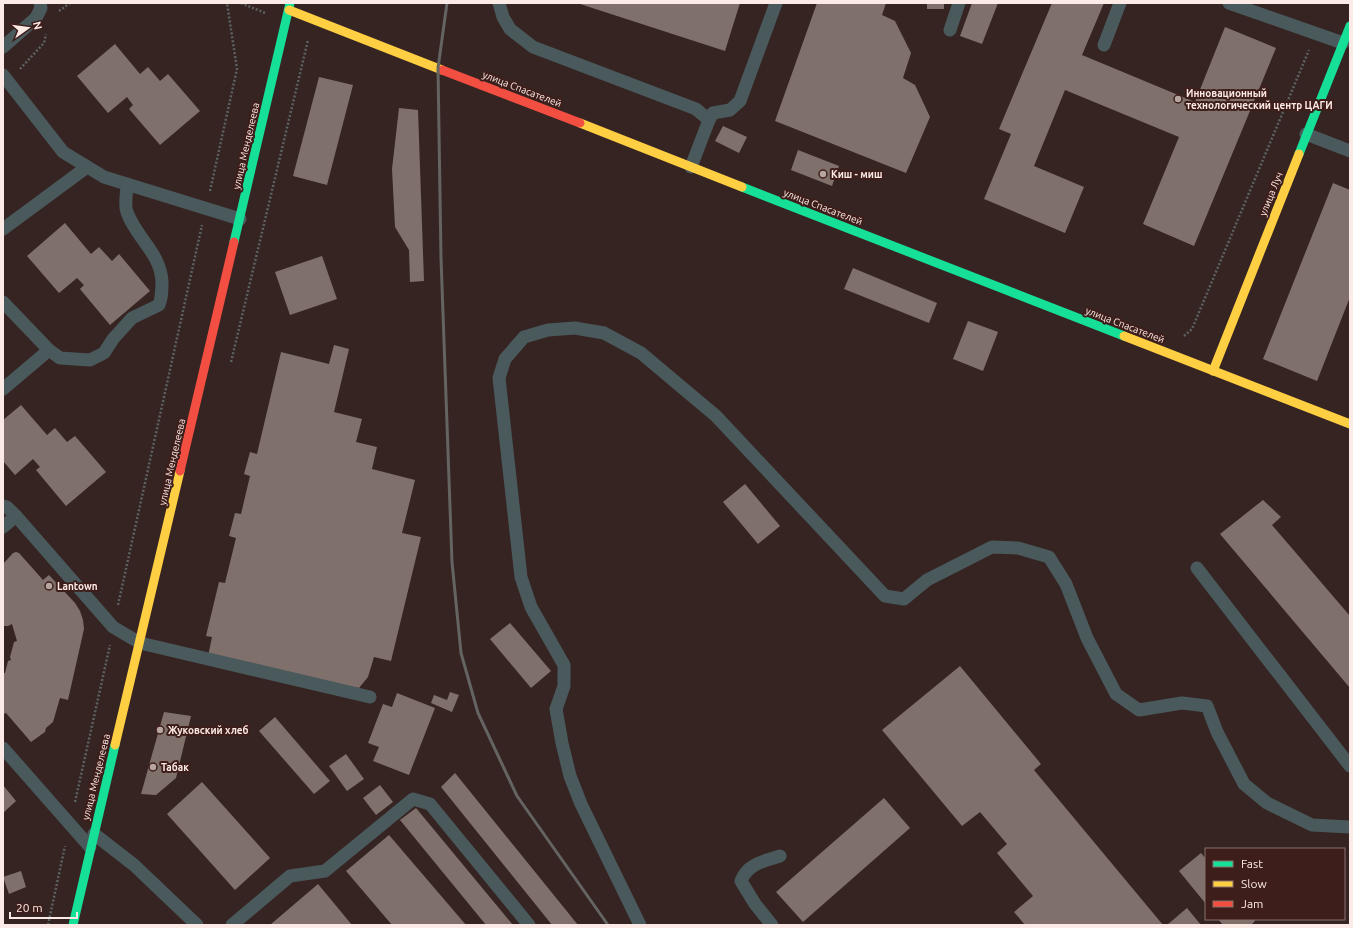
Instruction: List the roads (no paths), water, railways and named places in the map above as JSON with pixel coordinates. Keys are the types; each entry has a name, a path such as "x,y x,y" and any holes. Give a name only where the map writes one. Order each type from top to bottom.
{"street":[{"name":"улица Спасателей","path":"290,6 691,167 1350,424"},
{"name":"улица Менделеева","path":"73,925 290,6"},
{"name":"улица Луч","path":"1212,371 1306,134 1346,43 1350,26"}],"lane":[{"path":"3,47 36,18 41,8 40,3"},
{"path":"498,3 503,17 510,29 534,48 696,109 709,120"},
{"path":"691,167 713,113 730,110 740,102 776,3"},
{"path":"950,30 959,3"},
{"path":"1104,45 1120,3"},
{"path":"1229,3 1346,43"},
{"path":"6,78 63,152 87,167 104,177 240,219"},
{"path":"1306,134 1350,151"},
{"path":"3,229 87,167"},
{"path":"3,302 48,350 60,358 90,360 104,353 113,339 132,318 159,305 162,296 161,274 155,255 134,226 126,211 127,184"},
{"path":"640,925 581,804 570,776 556,709 564,686 564,665 531,607 521,577 499,378 505,359 524,337 548,330 575,328 604,333 641,353 716,416 885,596 904,599 927,580 992,547 1018,548 1049,556 1066,584 1087,638 1116,694 1139,710 1182,703 1207,706 1217,732 1244,784 1267,803 1312,825 1350,827"},
{"path":"3,389 48,350"},
{"path":"3,506 7,507 16,516 114,627 140,642 370,697"},
{"path":"3,527 16,516"},
{"path":"1197,568 1350,766"},
{"path":"3,748 70,825 92,840 134,864 197,925"},
{"path":"236,924 290,876 325,871 413,799 430,804 529,925"},
{"path":"772,925 755,904 741,881 743,874 751,866 780,856"}],"railway":[{"path":"447,3 438,68 441,258 452,562 461,653 478,713 517,796 608,925"}],"place":[{"name":"Инновационный технологический центр ЦАГИ","path":"1178,99"},
{"name":"Киш - миш","path":"823,174"},
{"name":"Lantown","path":"49,586"},
{"name":"Жуковский хлеб","path":"160,730"},
{"name":"Табак","path":"153,767"}]}
